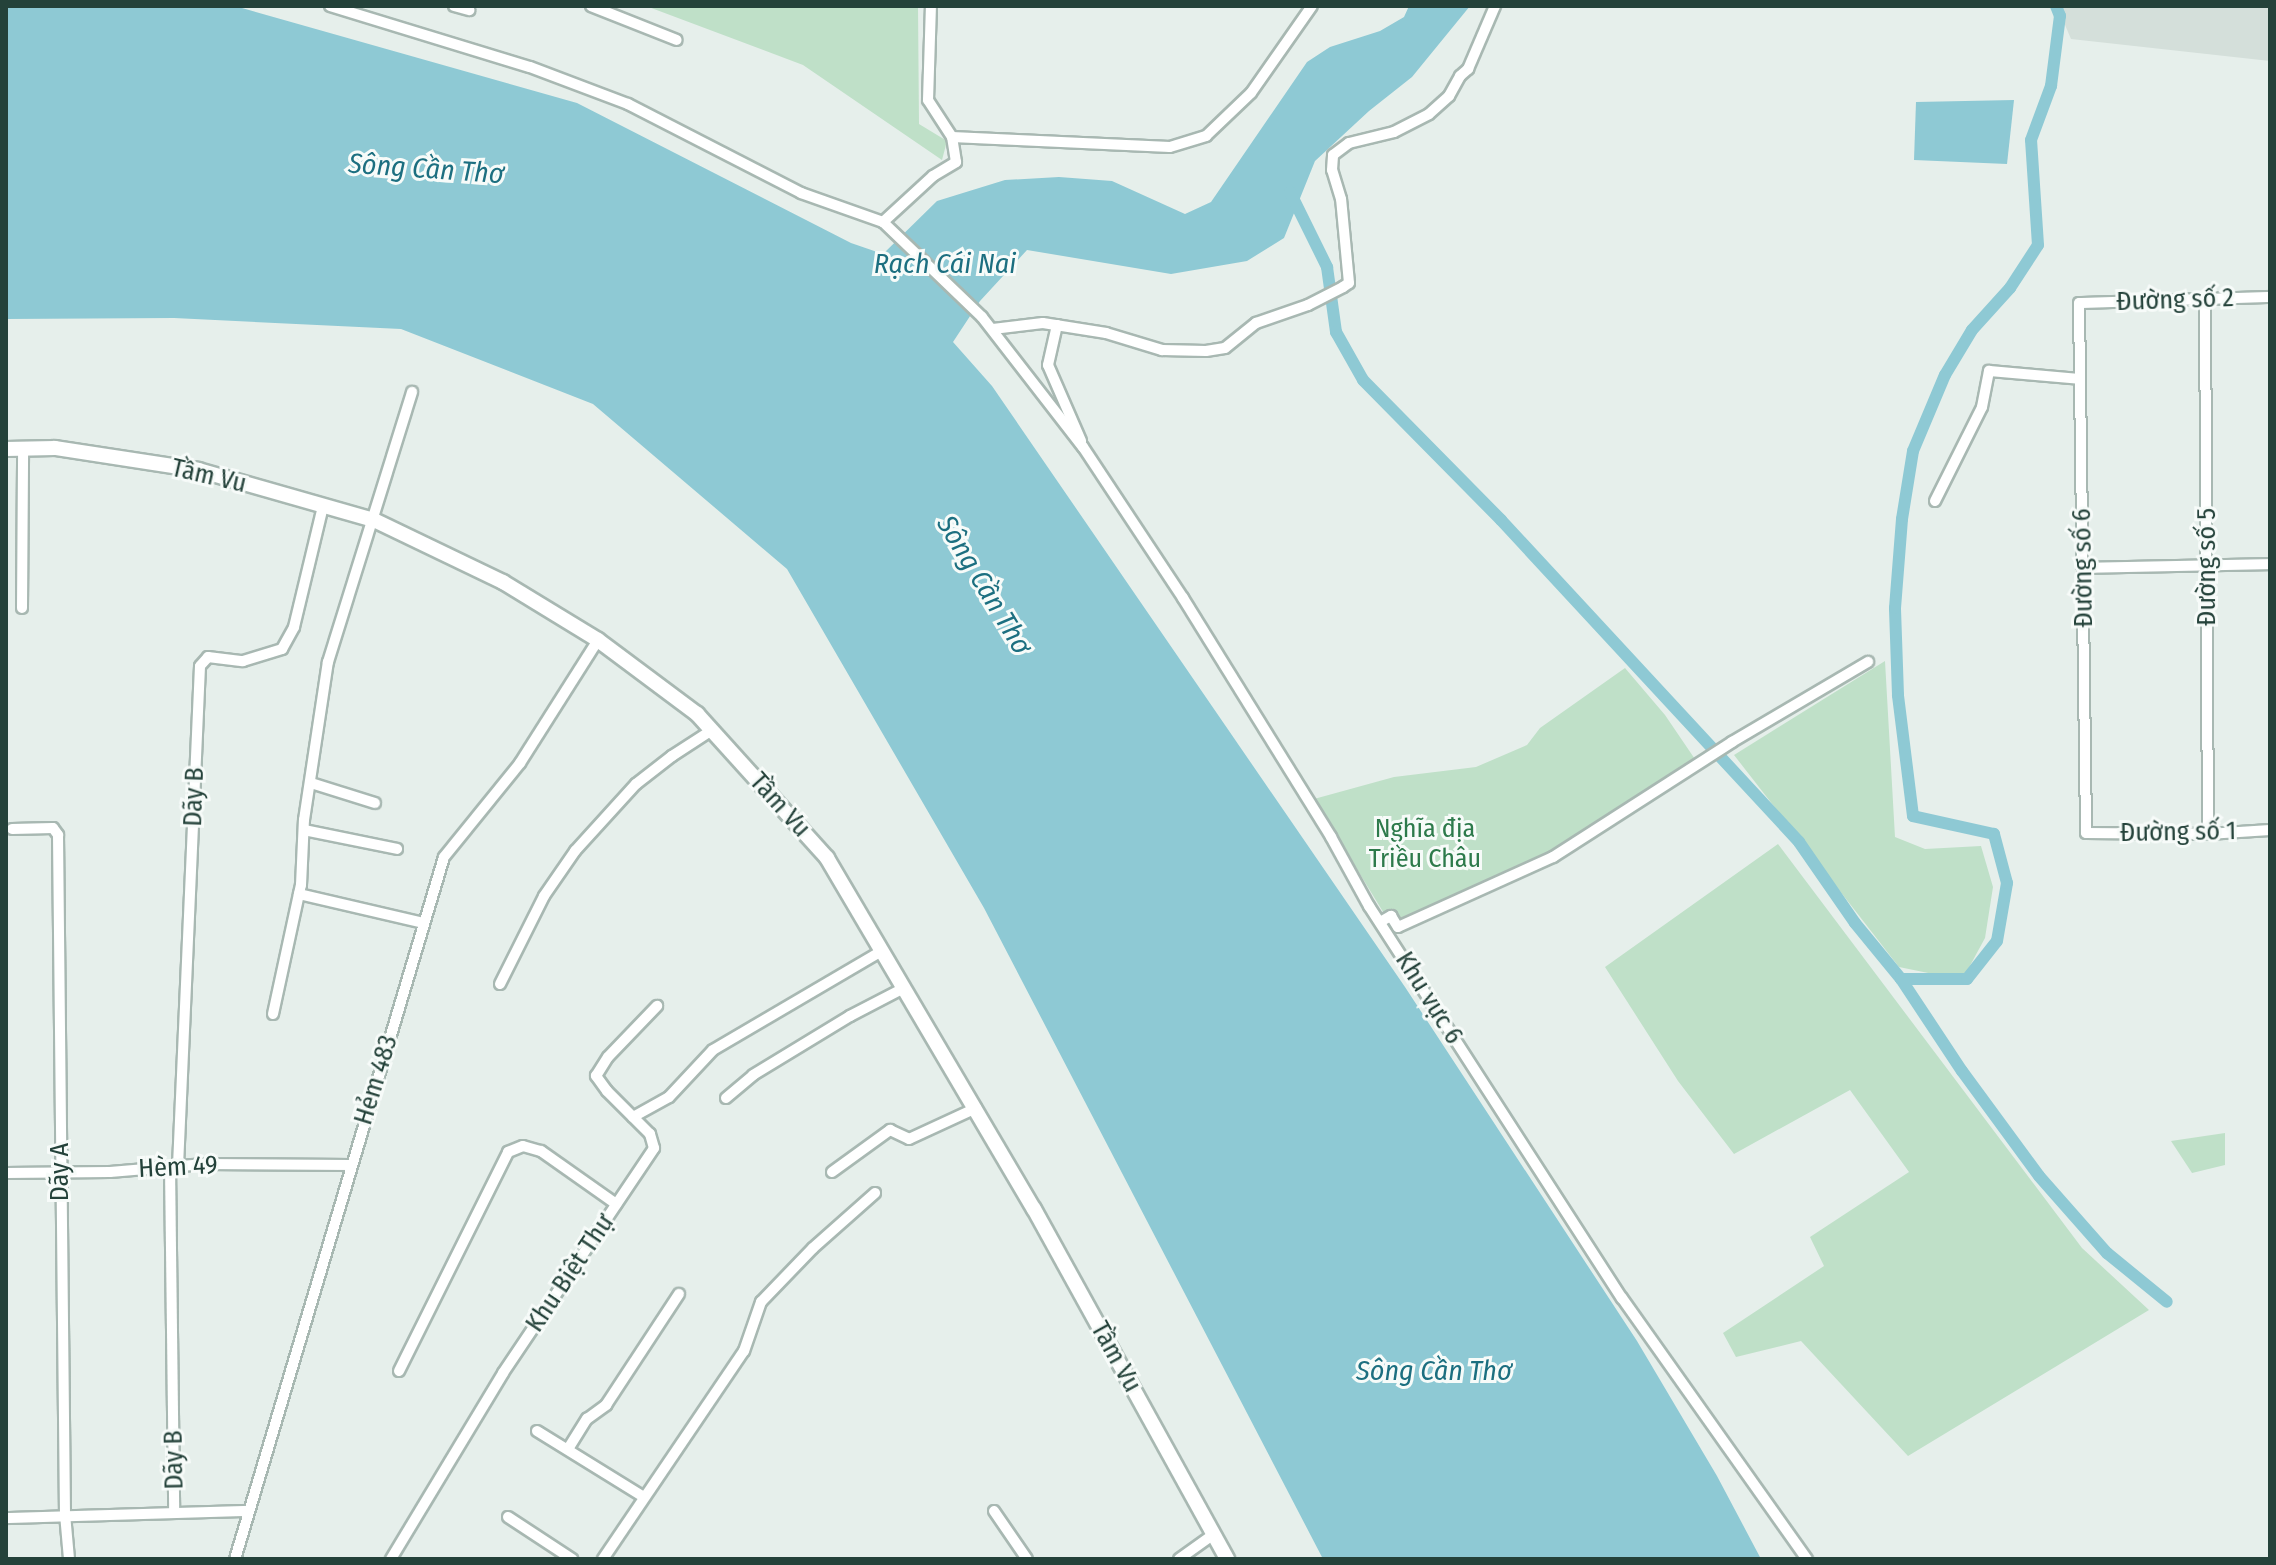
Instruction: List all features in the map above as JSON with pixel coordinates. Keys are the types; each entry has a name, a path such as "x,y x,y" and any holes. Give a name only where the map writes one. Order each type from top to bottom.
{"street":[{"path":"330,6 530,67 614,99 844,211 883,222 933,176 956,162 952,137 928,100 931,6"},
{"path":"454,6 469,10"},
{"path":"591,6 677,40"},
{"path":"952,137 1170,147 1206,136 1251,93 1312,6"},
{"path":"993,329 1043,323 1106,333 1162,350 1206,351 1225,348 1256,323 1308,305 1343,287 1349,283 1341,199 1332,170 1333,155 1349,143 1394,132 1439,105 1474,59 1495,6"},
{"name":"Khu vực 6","path":"883,222 993,329 1083,447 1176,586 1380,922 1622,1298 1807,1559"},
{"name":"Đường số 2","path":"2079,303 2270,297"},
{"name":"Đường số 5","path":"2205,299 2208,834"},
{"name":"Đường số 6","path":"2079,303 2086,833"},
{"path":"1057,325 1048,365 1083,447"},
{"path":"1935,501 1982,407 1989,371 2080,379"},
{"path":"273,1014 299,894 304,830 328,662 412,392"},
{"name":"Tầm Vu","path":"6,449 55,448 198,470 374,520 503,582 598,640 697,714 827,858 976,1108 1227,1559"},
{"path":"22,608 23,449"},
{"name":"Dãy B","path":"174,1512 174,1167 200,666 208,657 243,661 282,649 294,627 323,506"},
{"path":"2083,568 2270,564"},
{"name":"Hẻm 483","path":"235,1559 444,857 520,763 598,640"},
{"path":"1380,922 1391,916 1398,927 1553,857 1723,748 1868,662"},
{"path":"500,984 544,896 575,851 636,784 712,730"},
{"path":"311,783 375,803"},
{"name":"Dãy A","path":"12,829 53,828 58,832 65,1514 69,1559"},
{"path":"304,830 397,849"},
{"name":"Đường số 1","path":"2086,833 2208,834 2270,830"},
{"path":"299,894 424,923"},
{"path":"633,1117 669,1097 713,1050 882,951"},
{"path":"726,1098 774,1062 904,988"},
{"name":"Khu Biệt Thự","path":"395,1558 503,1373 654,1148 650,1134 596,1076 608,1057 657,1006"},
{"path":"832,1172 890,1130 909,1139 976,1108"},
{"path":"399,1371 508,1152 523,1146 541,1151 616,1204"},
{"name":"Hèm 49","path":"6,1173 350,1165"},
{"path":"603,1559 744,1351 761,1302 813,1248 875,1193"},
{"path":"568,1449 587,1419 606,1405 679,1294"},
{"path":"537,1431 644,1497"},
{"path":"6,1518 247,1511"},
{"path":"994,1511 1027,1559"},
{"path":"508,1517 572,1559"},
{"path":"1179,1559 1214,1534"},
{"path":"548,1559 555,1548"}],"shaded area":[{"path":"2057,6 2270,6 2270,61 2071,39"}],"green space":[{"path":"646,6 918,6 919,124 947,141 942,160 803,65"},
{"path":"1885,661 1895,837 1925,849 1981,846 1993,887 1985,938 1966,973 1938,975 1899,967 1734,755"},
{"name":"Nghĩa địa Triều Châu","path":"1625,668 1665,715 1701,768 1547,865 1396,933 1314,799 1394,777 1476,767 1527,745 1540,728"},
{"path":"1778,844 2082,1248 2149,1310 1908,1456 1801,1341 1736,1357 1723,1333 1824,1266 1810,1237 1909,1172 1850,1090 1734,1154 1678,1081 1605,967"},
{"path":"2225,1133 2225,1165 2192,1173 2171,1141"}],"water":[{"name":"Sông Cần Thơ","path":"6,6 235,6 577,103 851,243 883,254 937,201 1005,180 1059,177 1112,181 1185,214 1211,202 1307,62 1330,47 1380,31 1404,17 1409,6 1470,6 1412,77 1369,111 1315,161 1284,238 1247,261 1171,274 1027,250 980,301 953,342 992,386 1405,987 1637,1341 1717,1476 1761,1559 1323,1559 984,908 787,569 593,404 401,329 174,318 6,319"},
{"path":"2014,100 2007,164 1914,160 1916,102"}],"waterway":[{"path":"1901,979 1967,979 1997,941 2007,883 1994,834 1913,816 1898,695 1895,608 1902,519 1913,451 1945,375 1972,330 2010,288 2038,245 2031,140 2051,86 2060,16 2056,6"},
{"path":"1290,192 1327,267 1336,332 1363,380 1501,520 1799,842 1855,923 1901,979 1962,1071 2039,1176 2107,1253 2167,1302"}],"water label":[{"name":"Rạch Cái Nai","path":"945,264"}]}
